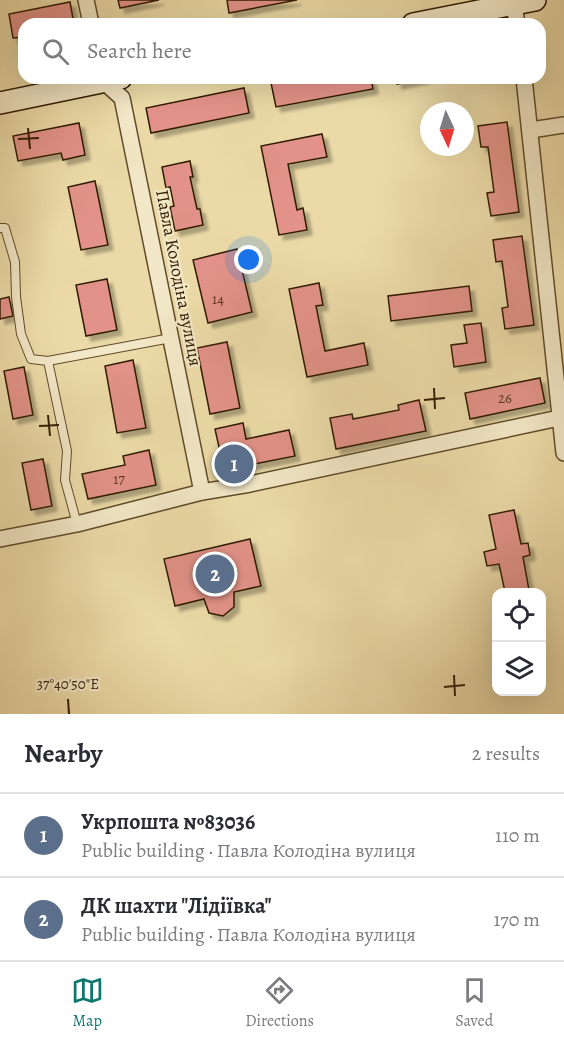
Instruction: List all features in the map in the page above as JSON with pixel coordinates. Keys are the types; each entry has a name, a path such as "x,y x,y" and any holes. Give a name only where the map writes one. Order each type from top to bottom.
{"street":[{"path":"86,0 90,18"},
{"path":"456,18 513,10 535,0"},
{"path":"0,104 87,84"},
{"name":"Павла Колодіна вулиця","path":"112,84 122,98 202,492"},
{"path":"525,84 564,453"},
{"path":"531,130 564,125"},
{"path":"0,538 77,524 202,492 250,484 559,418"}],"lane":[{"path":"0,228 5,228 15,262 16,297 21,334 31,359 48,361 171,338"},
{"path":"48,361 67,451 65,480 77,524"}],"building":[{"path":"118,0 159,0 120,8"},
{"path":"227,0 297,0 229,13"},
{"path":"70,2 73,18 18,18 18,38 13,38 9,14"},
{"path":"271,84 372,84 373,89 276,107"},
{"path":"244,88 249,113 151,133 146,108"},
{"path":"507,122 519,212 491,216 487,193 494,192 488,147 481,147 478,126"},
{"path":"79,123 85,155 63,160 61,153 18,161 13,136"},
{"path":"322,134 327,157 288,164 297,210 303,208 307,230 279,235 261,146"},
{"path":"190,161 193,177 190,177 203,225 175,231 170,207 174,206 170,187 166,188 162,167"},
{"path":"95,181 108,245 81,250 68,187"},
{"path":"522,236 534,325 505,329 502,308 508,307 502,261 496,262 493,240"},
{"path":"237,249 252,312 208,323 193,260"},
{"path":"107,279 117,330 86,336 76,285"},
{"path":"319,283 323,305 316,306 325,351 364,343 368,365 307,377 289,289"},
{"path":"469,286 472,311 391,321 388,296"},
{"path":"9,297 13,316 0,319 0,299"},
{"path":"481,323 486,362 454,367 451,345 467,343 464,325"},
{"path":"227,342 240,408 210,414 197,348"},
{"path":"133,360 146,428 117,433 105,366"},
{"path":"24,367 33,415 13,419 4,371"},
{"path":"540,378 545,403 470,419 465,393"},
{"path":"419,400 426,431 336,449 330,418 352,414 353,419 399,410 398,405"},
{"path":"243,423 246,439 289,430 295,456 224,470 215,429"},
{"path":"149,450 156,485 88,499 82,474 125,465 123,456"},
{"path":"43,459 52,506 31,510 22,463"},
{"path":"514,510 521,544 528,543 530,555 523,557 529,588 504,588 499,564 487,566 484,552 496,549 489,515"},
{"path":"250,539 261,586 234,592 234,607 223,616 209,613 204,599 175,606 164,559"}],"place":[{"name":"Укрпошта №83036","path":"234,464"},
{"name":"ДК шахти \"Лідіївка\"","path":"215,574"}]}
